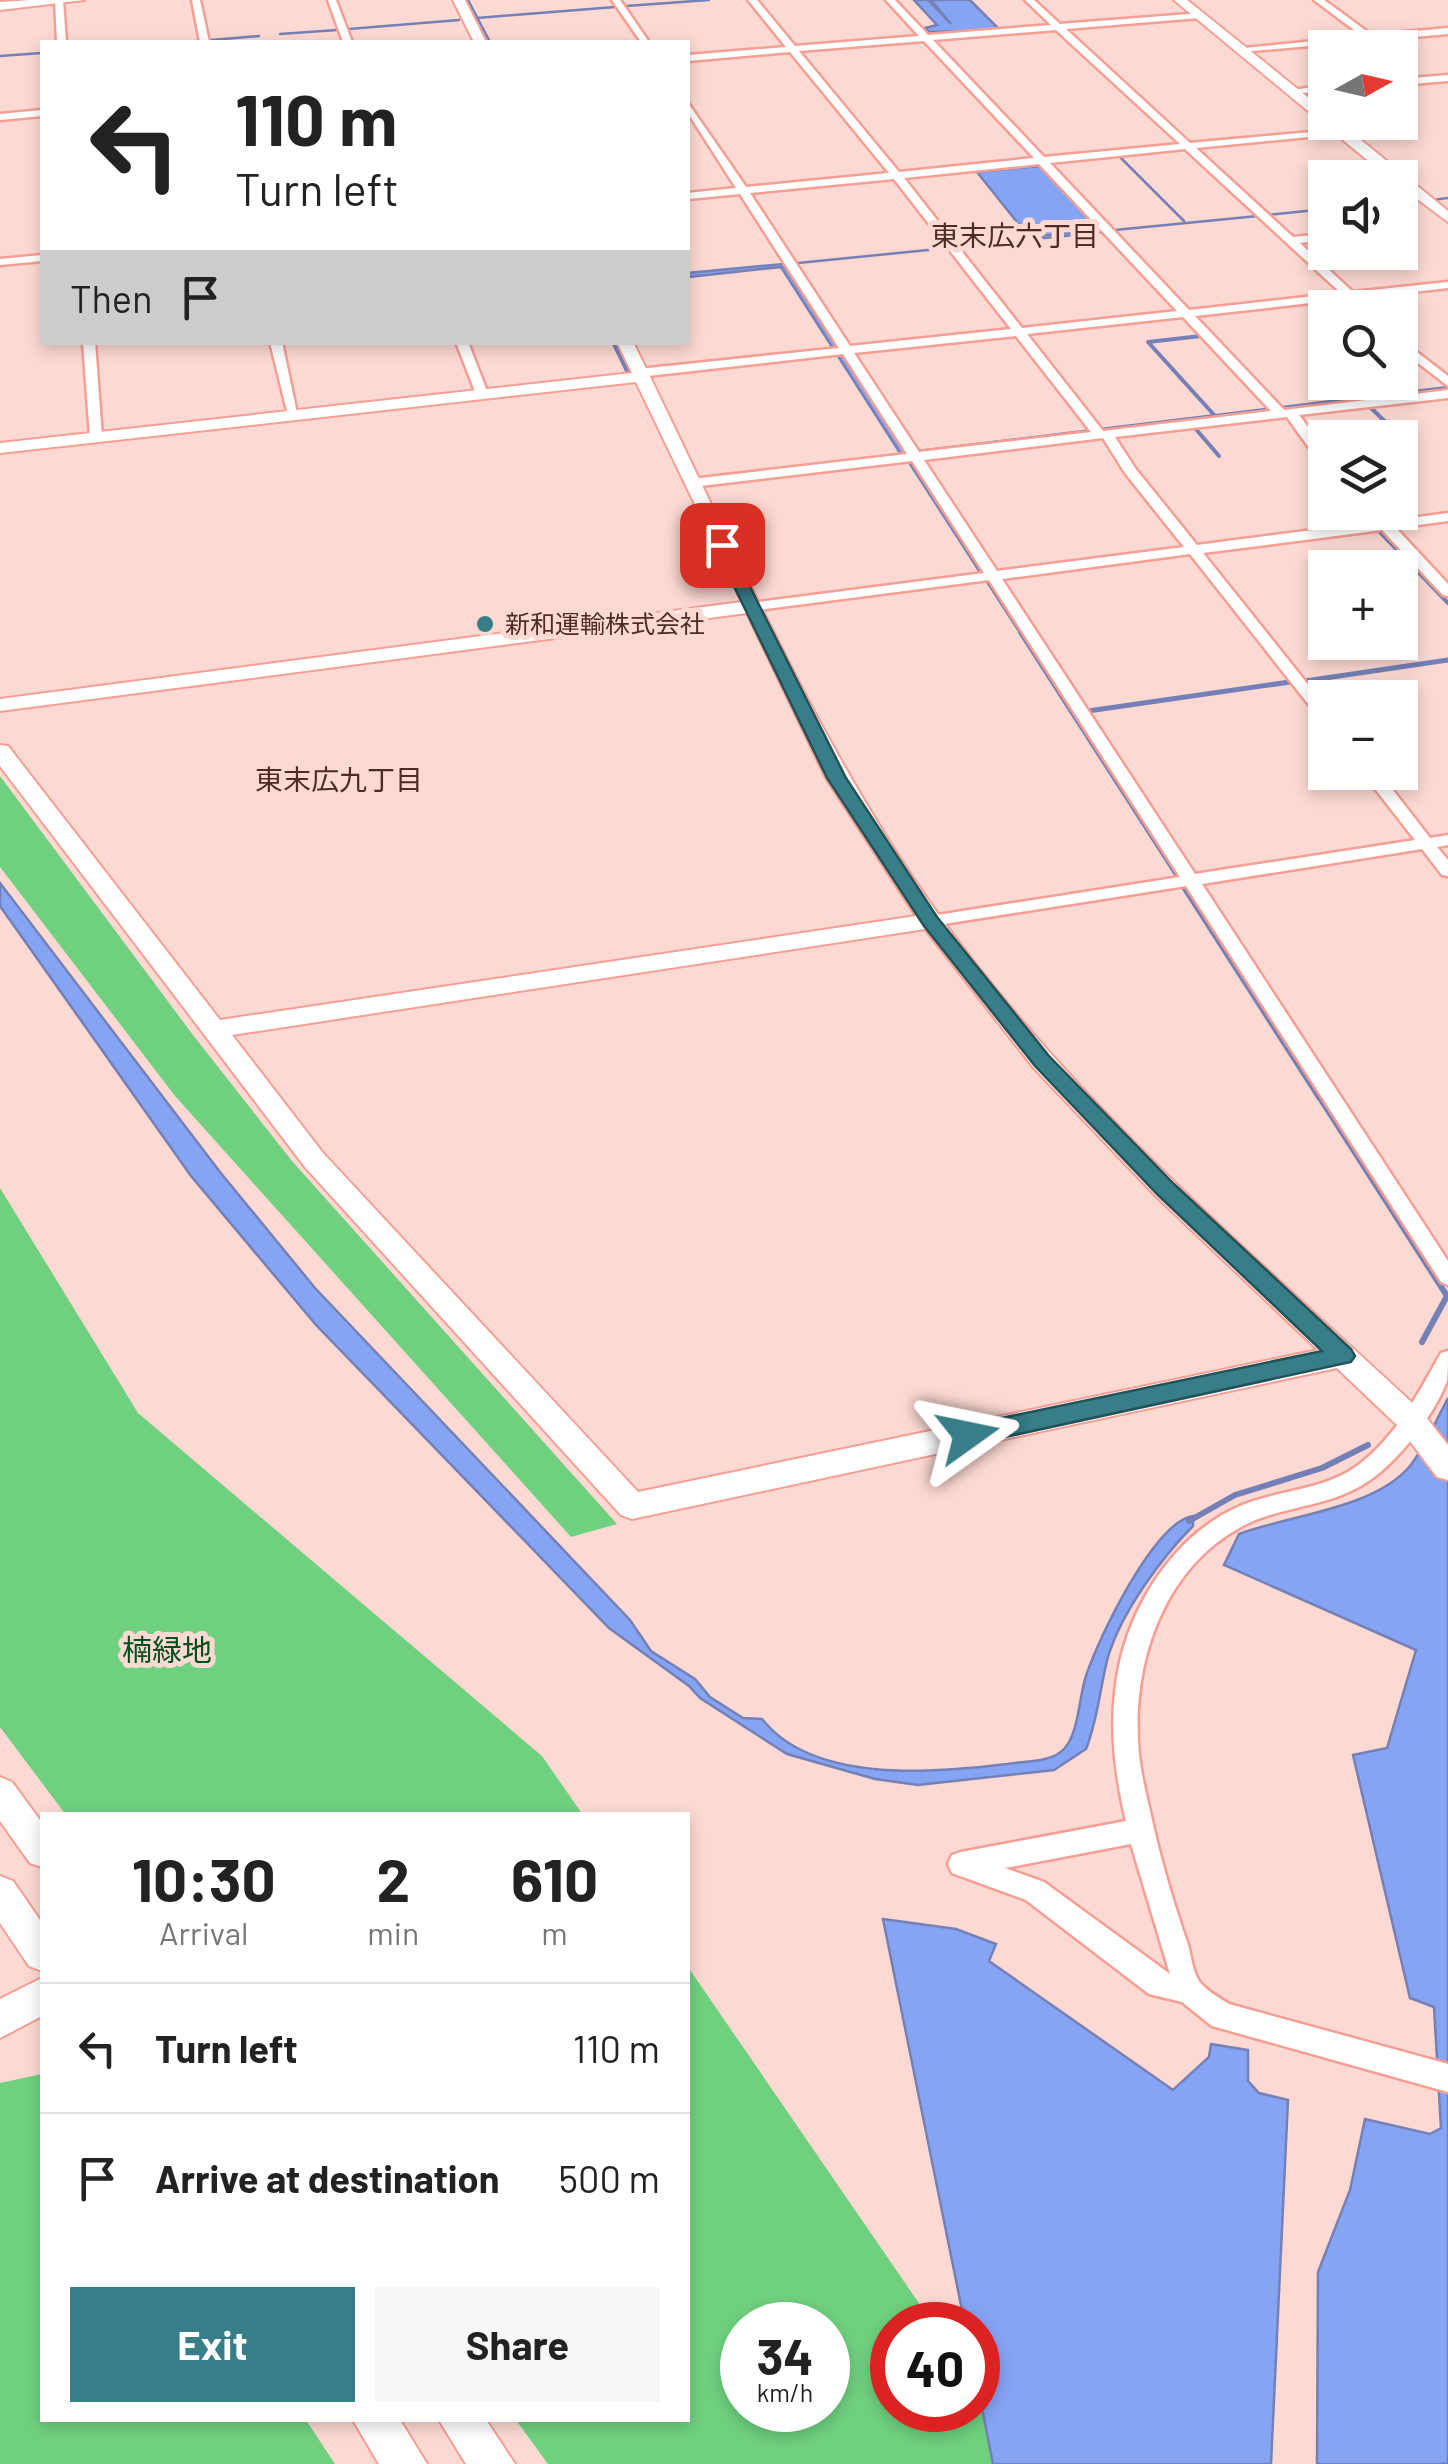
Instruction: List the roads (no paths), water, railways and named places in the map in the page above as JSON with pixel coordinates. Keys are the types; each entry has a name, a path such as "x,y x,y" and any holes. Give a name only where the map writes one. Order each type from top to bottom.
{"street":[{"path":"0,6 78,0"},
{"path":"196,0 205,40"},
{"path":"332,0 347,40"},
{"path":"460,0 479,40"},
{"path":"616,0 644,40"},
{"path":"752,0 897,176 1308,695"},
{"path":"890,0 1308,437"},
{"path":"1029,0 1344,290"},
{"path":"1180,0 1308,105"},
{"path":"1318,0 1359,30"},
{"path":"59,1 62,40"},
{"path":"690,58 1198,15"},
{"path":"1418,34 1448,31"},
{"path":"1240,48 1308,43"},
{"path":"1418,81 1448,78"},
{"path":"1427,80 1448,95"},
{"path":"1292,91 1308,90"},
{"path":"690,109 841,352 994,575 1448,1277"},
{"path":"0,117 40,113"},
{"path":"690,196 1190,147 1308,130"},
{"path":"1349,140 1375,160"},
{"path":"1418,194 1448,218"},
{"path":"1291,241 1308,239"},
{"path":"0,262 40,258"},
{"path":"1409,290 1448,286"},
{"path":"0,448 1308,301"},
{"path":"89,345 96,437"},
{"path":"277,345 294,416"},
{"path":"463,345 482,394"},
{"path":"626,345 836,778 930,921 1042,1061 1166,1189 1411,1420 1448,1468"},
{"path":"1418,357 1448,382"},
{"path":"692,483 1448,394"},
{"path":"1418,521 1448,517"},
{"path":"0,705 1347,530"},
{"path":"1390,530 1448,592"},
{"path":"0,751 314,1160 632,1506 1342,1356"},
{"path":"1384,790 1448,871"},
{"path":"211,1030 1448,840"},
{"path":"1188,1990 1124,1758 1123,1704 1127,1670 1138,1638 1167,1581 1208,1532 1268,1504 1332,1490 1365,1474 1411,1420 1448,1359"},
{"path":"0,1793 40,1849"},
{"path":"1142,1830 962,1864 1035,1891 1159,1985 1188,1990 1222,2016 1448,2078"},
{"path":"0,1892 40,1950"},
{"path":"0,2019 40,1997"},
{"path":"375,2422 405,2464"},
{"path":"462,2422 493,2464"}],"water":[{"path":"914,0 928,0 951,24 931,0 970,0 1000,30 929,32 925,28 937,25"},
{"path":"1040,166 1101,230 1029,237 977,172"},
{"path":"783,264 907,455 902,456 781,267 690,277 690,273"},
{"path":"1448,387 1448,391 1418,394 1418,391"},
{"path":"1340,400 1368,400 918,451"},
{"path":"0,883 220,1172 315,1288 630,1620 651,1651 695,1679 710,1697 743,1718 762,1719 784,1740 812,1755 843,1764 911,1771 1029,1762 1059,1754 1073,1734 1092,1659 1129,1584 1162,1538 1193,1516 1193,1526 1143,1587 1122,1622 1108,1657 1086,1749 1054,1770 918,1785 875,1779 787,1754 700,1698 609,1628 316,1325 191,1176 0,906"},
{"path":"1448,1398 1448,2464 1317,2464 1318,2272 1350,2190 1365,2119 1430,2134 1441,2128 1434,2007 1410,1998 1353,1755 1387,1748 1416,1650 1224,1565 1239,1534 1353,1501 1394,1480 1415,1459"},
{"path":"883,1919 956,1929 996,1944 989,1961 1173,2090 1209,2057 1211,2044 1248,2050 1248,2081 1259,2093 1288,2100 1271,2464 993,2464 987,2432 1000,2432 1000,2302 960,2302"}],"waterway":[{"path":"468,0 477,18"},
{"path":"626,6 709,0"},
{"path":"477,18 615,7"},
{"path":"477,18 489,40"},
{"path":"349,29 459,20"},
{"path":"280,34 337,30"},
{"path":"211,40 259,36"},
{"path":"0,56 40,53"},
{"path":"1120,157 1184,221"},
{"path":"1432,200 1448,198"},
{"path":"1267,215 1308,211"},
{"path":"1115,230 1258,216"},
{"path":"958,247 1103,232"},
{"path":"798,263 948,248"},
{"path":"1201,336 1148,342 1216,417"},
{"path":"614,345 627,371"},
{"path":"1371,408 1383,420"},
{"path":"1195,428 1219,456"},
{"path":"909,461 982,574"},
{"path":"1370,531 1379,531 1448,603"},
{"path":"986,579 1023,636"},
{"path":"1021,633 1178,877"},
{"path":"1305,681 1448,660"},
{"path":"1088,711 1290,682"},
{"path":"1184,888 1319,1098"},
{"path":"1318,1095 1447,1296 1422,1342"},
{"path":"1189,1521 1235,1495 1322,1468 1368,1445"}],"place":[{"name":"新和運輸株式会社","path":"485,624"}],"district":[{"name":"東末広六丁目","path":"1015,236"},
{"name":"東末広九丁目","path":"339,780"}],"park label":[{"name":"楠緑地","path":"167,1651"}]}
